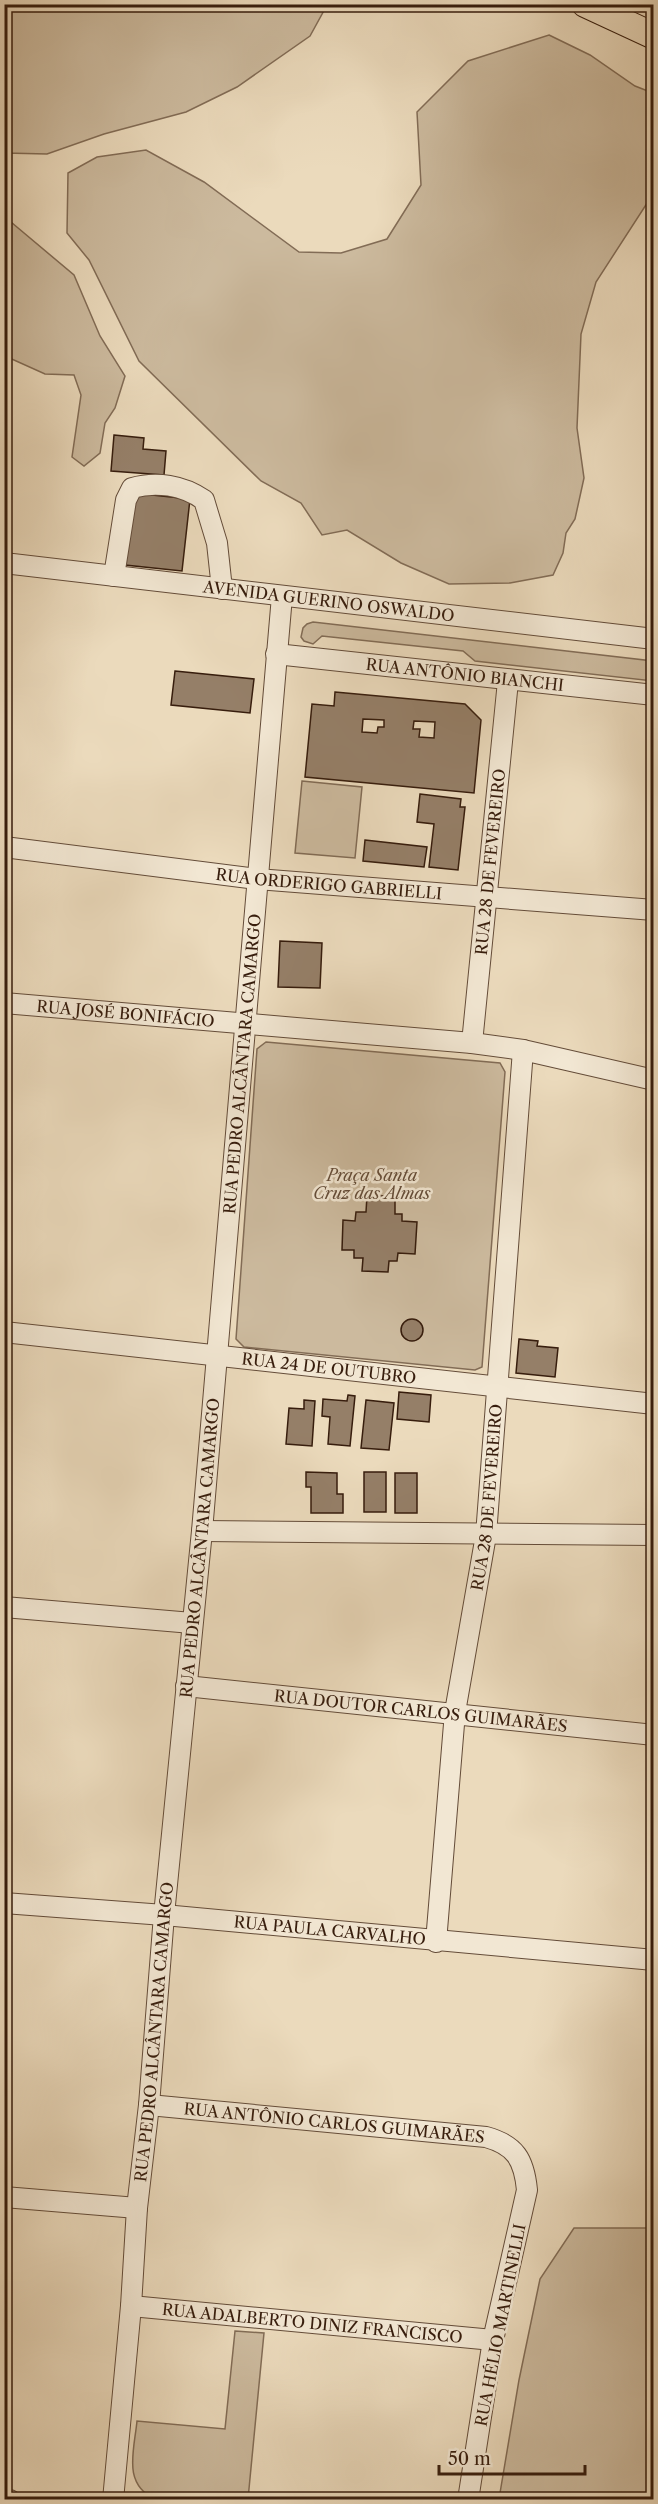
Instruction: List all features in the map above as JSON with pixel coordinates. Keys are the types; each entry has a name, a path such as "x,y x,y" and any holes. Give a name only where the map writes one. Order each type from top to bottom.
{"main road":[{"path":"585,4 654,36"}],"street":[{"path":"114,576 126,500 132,488 152,484 167,485 187,490 204,500 217,543 222,589"},
{"name":"AVENIDA GUERINO OSWALDO","path":"4,563 654,639"},
{"name":"RUA PEDRO ALCÂNTARA CAMARGO","path":"113,2499 131,2306 137,2208 149,2105 164,1915 202,1531 282,596"},
{"name":"RUA ANTÔNIO BIANCHI","path":"276,654 508,681 654,695"},
{"name":"RUA 28 DE FEVEREIRO","path":"472,1043 508,681"},
{"name":"RUA ORDERIGO GABRIELLI","path":"4,848 256,879 654,910"},
{"name":"RUA JOSÉ BONIFÁCIO","path":"4,1003 472,1043 523,1050 654,1080"},
{"name":"RUA 28 DE FEVEREIRO","path":"436,1942 454,1713 486,1534 523,1050"},
{"name":"RUA 24 DE OUTUBRO","path":"4,1332 654,1404"},
{"path":"202,1531 654,1535"},
{"path":"4,1606 192,1623"},
{"name":"RUA DOUTOR CARLOS GUIMARÃES","path":"186,1686 654,1735"},
{"name":"RUA PAULA CARVALHO","path":"4,1903 164,1915 436,1942 654,1960"},
{"name":"RUA ANTÔNIO CARLOS GUIMARÃES","path":"149,2105 486,2137 503,2142 515,2152"},
{"name":"RUA HÉLIO MARTINELLI","path":"468,2499 493,2340 527,2190 525,2172 515,2152"},
{"path":"4,2197 137,2208"},
{"name":"RUA ADALBERTO DINIZ FRANCISCO","path":"131,2306 493,2340"},
{"path":"4,2499 9,2499"}],"green space":[{"path":"5,4 327,5 310,36 237,87 186,112 104,134 47,154 5,153"},
{"path":"549,35 590,55 635,86 653,93 653,194 596,282 581,334 577,428 584,478 575,519 566,533 563,553 553,575 510,583 449,584 401,563 347,530 322,535 301,503 261,481 139,361 89,260 67,233 68,173 97,157 146,150 204,182 299,252 341,253 387,239 421,185 417,112 468,61"},
{"path":"5,217 74,275 100,336 125,376 115,408 105,423 100,453 84,466 72,457 81,395 74,375 45,374 5,356"},
{"path":"313,622 653,661 653,681 475,661 463,651 322,636 313,644 304,641 301,637 303,628"},
{"path":"302,781 362,787 355,858 295,853"},
{"name":"Praça Santa Cruz das Almas","path":"266,1042 500,1063 505,1072 482,1367 475,1370 244,1347 236,1339 257,1049"},
{"path":"574,2228 653,2228 653,2499 499,2499 519,2380 540,2279"},
{"path":"235,2331 264,2333 248,2499 156,2500 145,2493 134,2476 133,2455 137,2421 225,2429"}],"building":[{"path":"114,435 144,438 143,449 166,451 164,475 111,471"},
{"path":"133,493 190,499 182,571 125,565"},
{"path":"175,671 254,679 250,713 171,705"},
{"path":"335,692 465,704 481,720 474,793 305,777 312,704 334,706","holes":["363,719 384,720 384,727 378,727 377,733 362,732","414,721 435,722 434,738 419,737 420,729 413,729"]},
{"path":"420,794 461,799 460,807 465,807 458,870 429,867 434,824 417,822"},
{"path":"365,840 427,847 424,867 363,861"},
{"path":"280,941 322,943 320,988 278,987"},
{"path":"367,1196 395,1196 395,1214 402,1214 402,1221 417,1222 415,1254 398,1253 397,1261 389,1261 388,1272 362,1271 363,1258 354,1258 354,1250 342,1250 343,1220 355,1221 356,1212 366,1212"},
{"path":"412,1319 420,1322 423,1330 420,1338 412,1341 404,1338 401,1330 404,1322"},
{"path":"519,1339 538,1341 537,1346 558,1348 555,1377 516,1373"},
{"path":"399,1392 431,1395 429,1422 397,1419"},
{"path":"348,1395 355,1396 350,1446 328,1444 330,1417 322,1416 323,1399 347,1401"},
{"path":"304,1400 315,1401 312,1446 286,1444 289,1408 304,1409"},
{"path":"366,1400 394,1403 389,1450 361,1448"},
{"path":"306,1472 337,1473 337,1494 343,1494 343,1513 311,1513 311,1487 306,1487"},
{"path":"364,1472 386,1472 386,1512 364,1512"},
{"path":"395,1473 417,1473 417,1513 395,1513"}]}
